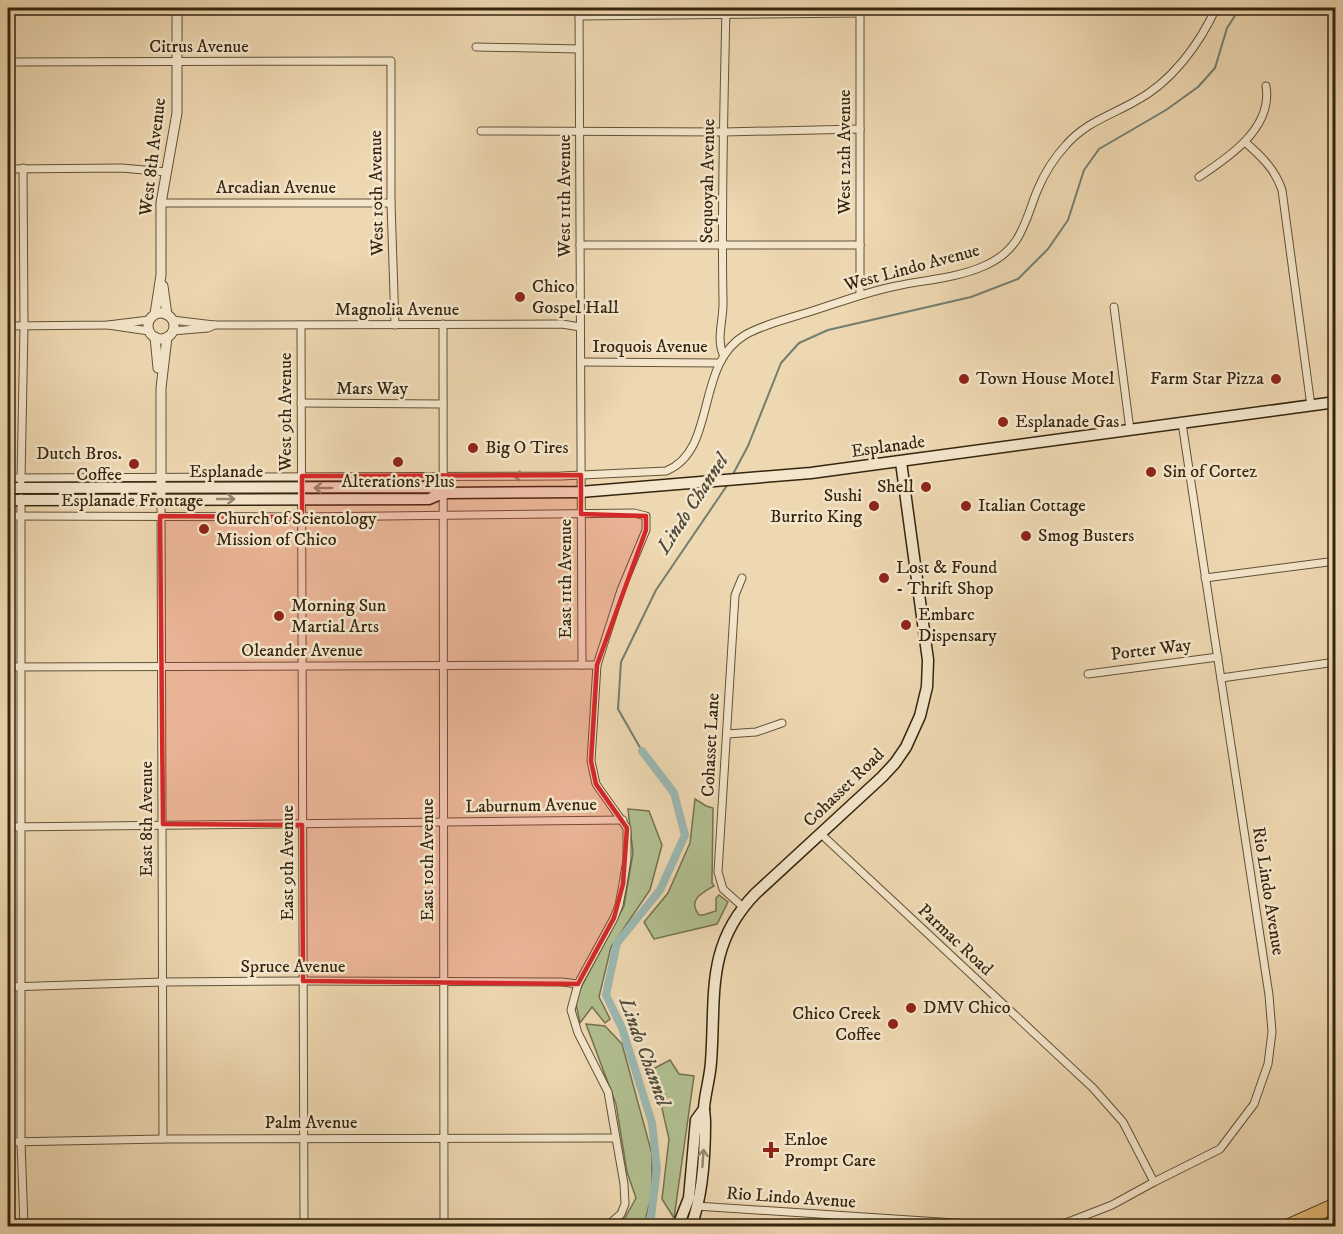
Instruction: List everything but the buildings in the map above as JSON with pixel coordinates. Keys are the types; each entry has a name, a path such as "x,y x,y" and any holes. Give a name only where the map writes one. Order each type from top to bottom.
{"highway":[{"path":"1289,1227 1335,1205"}],"main road":[{"name":"Esplanade","path":"8,500 161,494 302,493 430,487 443,493 580,492 681,485 901,462 1335,402"},
{"name":"Cohasset Road","path":"678,1227 692,1206 702,1180 704,1109 711,1064 718,958 727,931 743,907 895,763 914,731 924,702 928,660 901,462"},
{"name":"Esplanade","path":"8,488 21,483 161,494"},
{"name":"Cohasset Road","path":"691,1227 692,1206"}],"street":[{"name":"West 8th Avenue","path":"152,334 152,317 161,275 161,203 177,113 177,8"},
{"name":"West 11th Avenue","path":"579,8 580,492"},
{"name":"West Lindo Avenue","path":"581,475 654,473 677,466 688,453 695,439 718,363 723,354 738,340 758,329 860,296 963,273 984,266 1003,255 1024,229 1040,184 1061,150 1086,126 1141,98 1171,75 1196,42 1216,8"},
{"path":"579,16 860,10"},
{"name":"West 12th Avenue","path":"860,10 860,296"},
{"name":"Sequoyah Avenue","path":"723,354 720,347 724,311 722,245 725,12"},
{"path":"476,47 579,49"},
{"name":"Citrus Avenue","path":"8,62 391,61"},
{"name":"West 10th Avenue","path":"391,61 391,203 395,325"},
{"path":"1199,177 1230,156 1245,142 1264,110 1267,98 1266,86"},
{"path":"481,131 724,132 860,129"},
{"path":"1245,142 1268,164 1277,176 1282,190 1311,406"},
{"path":"23,168 21,1142 24,1227"},
{"path":"8,169 122,168 166,171"},
{"name":"Arcadian Avenue","path":"161,203 391,203"},
{"path":"580,245 861,245"},
{"name":"West 8th Avenue","path":"161,275 170,317 170,334"},
{"path":"1114,308 1130,430"},
{"path":"8,326 108,325 152,317 170,317"},
{"name":"Magnolia Avenue","path":"170,317 214,325 562,324 580,327"},
{"path":"443,324 443,493"},
{"path":"108,325 152,334 170,334 161,388"},
{"name":"Magnolia Avenue","path":"170,334 214,325"},
{"name":"West 9th Avenue","path":"301,325 302,493"},
{"path":"152,334 161,388 161,494"},
{"name":"Iroquois Avenue","path":"581,362 718,363"},
{"name":"Mars Way","path":"301,403 443,404"},
{"name":"Rio Lindo Avenue","path":"1033,1227 1063,1224 1113,1205 1220,1149 1254,1104 1271,1050 1271,1010 1182,423"},
{"name":"Esplanade Frontage","path":"8,478 21,483 161,476 581,475"},
{"name":"East 11th Avenue","path":"580,492 582,666"},
{"name":"East 9th Avenue","path":"302,493 303,1227"},
{"name":"East 10th Avenue","path":"443,493 444,1227"},
{"name":"East 8th Avenue","path":"161,494 163,1139"},
{"name":"Esplanade Frontage","path":"8,516 302,517 634,513 646,516 646,530 621,590 597,665"},
{"path":"1205,578 1335,561"},
{"name":"Cohasset Lane","path":"742,578 735,595 718,872 723,889 743,907"},
{"name":"Porter Way","path":"1088,674 1218,657"},
{"path":"1221,678 1335,662"},
{"path":"597,665 591,761 596,784 627,828 627,859 619,905 578,984 572,1002 572,1018 608,1092 624,1184 625,1204 621,1214 607,1227"},
{"name":"Oleander Avenue","path":"8,667 597,665"},
{"path":"727,734 756,732 782,723"},
{"name":"Laburnum Avenue","path":"8,827 163,824 443,824 623,820"},
{"name":"Parmac Road","path":"821,834 1093,1088 1124,1122 1154,1182"},
{"name":"Spruce Avenue","path":"8,987 163,982 303,981 562,982 578,984"},
{"name":"Palm Avenue","path":"8,1142 303,1138 615,1138"},
{"name":"Rio Lindo Avenue","path":"692,1206 1001,1227"}],"highlighted area":[{"path":"581,475 581,514 646,516 646,530 597,665 591,761 596,784 627,828 623,884 614,918 578,984 303,981 302,825 163,824 160,516 302,517 302,476"}],"green space":[{"path":"695,799 713,808 712,883 714,886 695,901 696,910 699,915 716,911 716,898 719,895 728,902 717,924 654,939 644,922 668,893 690,843"},
{"path":"628,809 649,811 662,845 650,890 611,947 599,997 610,1019 605,1023 592,1007 580,1023 575,999 624,906 633,853"},
{"path":"586,1024 605,1026 622,1044 652,1154 652,1194 644,1224 641,1226 610,1226 625,1218 636,1198 627,1172 616,1104"},
{"path":"670,1060 679,1074 694,1076 674,1218 662,1199 669,1139 653,1069"}],"waterway":[{"name":"Lindo Channel","path":"732,476 748,446 781,363 799,343 828,330 971,297 1018,279 1048,249 1068,220 1084,170 1099,149 1166,110 1198,87 1215,68 1227,28 1240,8"},
{"name":"Lindo Channel","path":"642,751 618,709 621,662 656,590 728,484"},
{"name":"Lindo Channel","path":"642,751 674,793 685,835 660,890 617,943 606,995 622,1028 652,1123 657,1169 651,1217 644,1226"}],"place":[{"name":"Chico Gospel Hall","path":"520,297"},
{"name":"Town House Motel","path":"964,379"},
{"name":"Farm Star Pizza","path":"1276,379"},
{"name":"Esplanade Gas","path":"1003,422"},
{"name":"Big O Tires","path":"473,448"},
{"name":"Alterations Plus","path":"398,462"},
{"name":"Dutch Bros. Coffee","path":"134,464"},
{"name":"Sin of Cortez","path":"1151,472"},
{"name":"Shell","path":"926,487"},
{"name":"Sushi Burrito King","path":"874,506"},
{"name":"Italian Cottage","path":"966,506"},
{"name":"Church of Scientology Mission of Chico","path":"204,529"},
{"name":"Smog Busters","path":"1026,536"},
{"name":"Lost & Found - Thrift Shop","path":"884,578"},
{"name":"Morning Sun Martial Arts","path":"279,616"},
{"name":"Embarc Dispensary","path":"906,625"},
{"name":"DMV Chico","path":"911,1008"},
{"name":"Chico Creek Coffee","path":"893,1024"},
{"name":"Enloe Prompt Care","path":"771,1150"}]}
